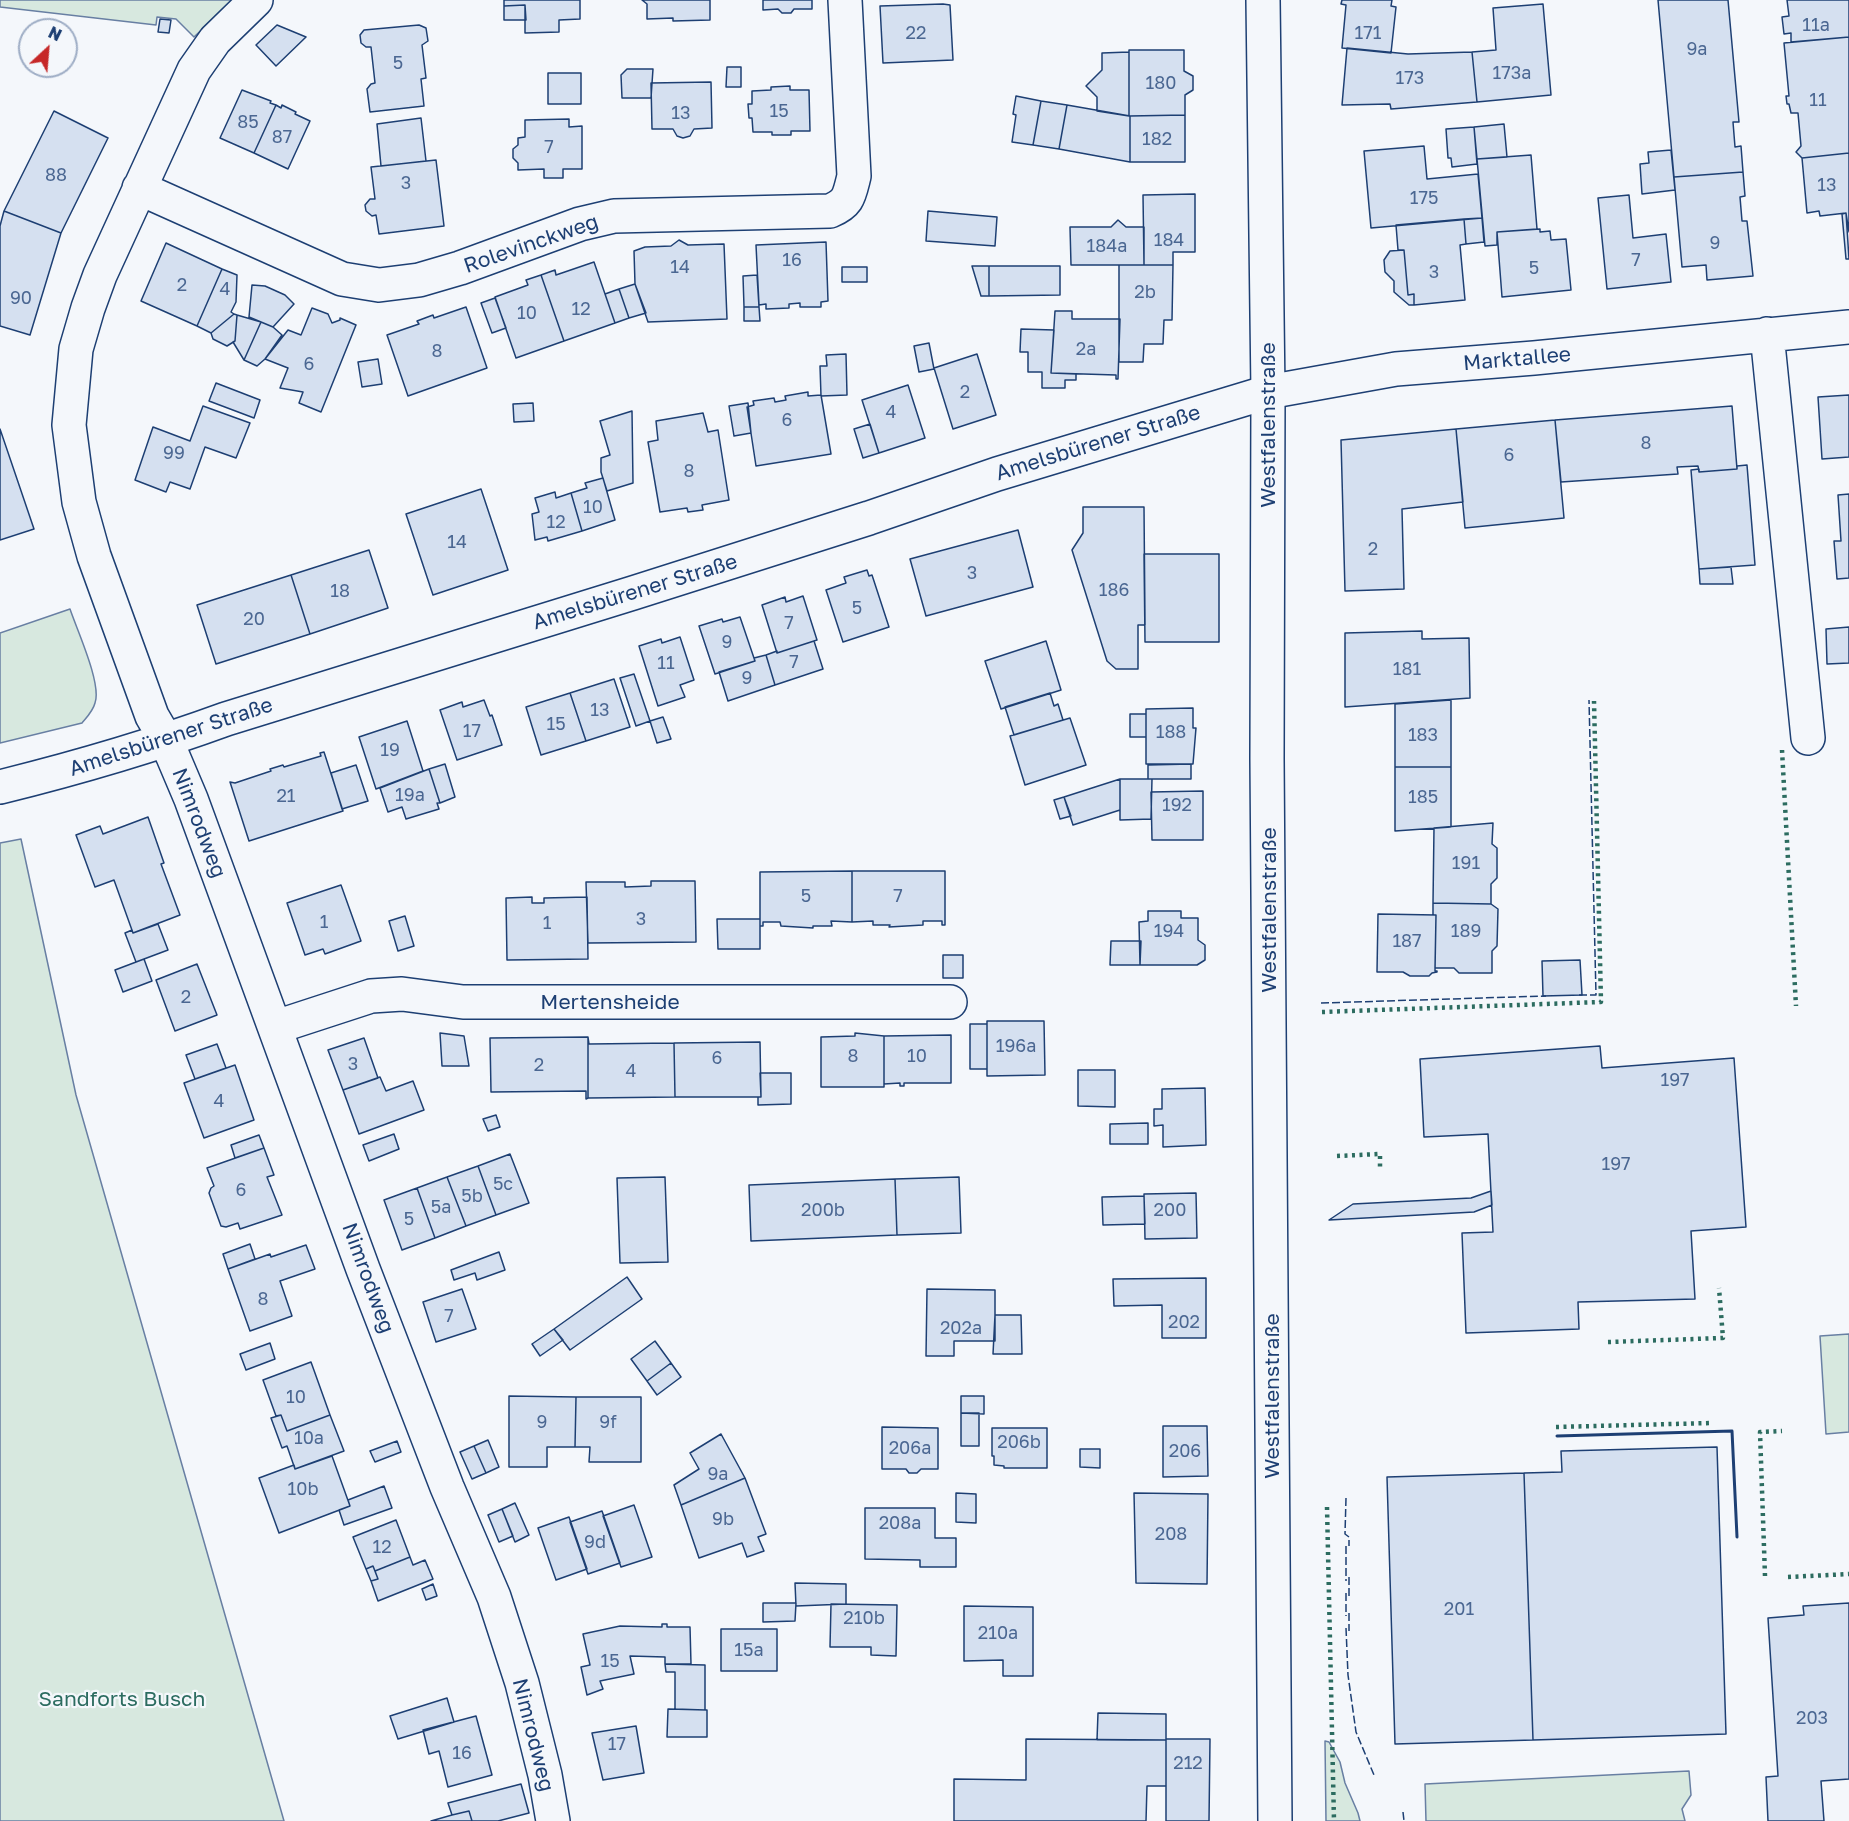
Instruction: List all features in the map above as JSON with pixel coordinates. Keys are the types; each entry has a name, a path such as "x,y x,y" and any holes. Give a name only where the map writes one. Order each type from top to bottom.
{"street":[{"name":"Nimrodweg","path":"256,0 215,40 194,70 100,275 88,308 76,349 69,425 79,502 94,556 152,716 166,740 191,799 363,1269 447,1487 494,1597 522,1683 545,1775 553,1821"},
{"name":"Rolevinckweg","path":"139,188 342,279 379,285 418,280 460,268 580,224 615,216 830,211 843,206 854,176 844,0"},
{"name":"Westfalenstraße","path":"1263,0 1268,392 1267,758 1275,1821"},
{"name":"Marktallee","path":"1268,392 1396,369 1849,327"},
{"path":"1767,334 1808,738"},
{"name":"Amelsbürener Straße","path":"0,787 73,769 801,540 996,474 1268,392"},
{"name":"Mertensheide","path":"276,1027 371,996 402,994 463,1002 950,1002"}],"green space":[{"path":"0,0 233,0 194,37 176,19 157,17 156,25 0,7"},
{"path":"70,609 95,683 96,694 93,709 82,723 0,743 0,633"},
{"name":"Sandforts Busch","path":"21,839 76,1095 284,1821 0,1821 0,843"},
{"path":"1849,1334 1849,1432 1826,1434 1820,1336"},
{"path":"1325,1741 1329,1742 1340,1762 1345,1783 1360,1821 1326,1821"},
{"path":"1689,1771 1691,1795 1682,1809 1685,1821 1426,1821 1425,1784"}],"building":[{"path":"504,0 580,0 580,19 559,20 559,32 525,33 525,5 504,6"},
{"path":"642,0 710,0 710,20 647,19 647,4"},
{"path":"763,0 812,0 812,9 794,9 791,13 782,13 778,9 763,10"},
{"path":"1342,0 1392,0 1391,6 1396,7 1391,53 1342,48 1346,5 1341,4"},
{"path":"1658,0 1728,0 1739,122 1733,122 1735,147 1741,146 1743,172 1674,177"},
{"path":"1787,0 1849,0 1849,37 1791,42 1791,33 1784,34 1782,17 1789,16"},
{"path":"1543,4 1551,95 1477,102 1472,52 1496,50 1493,8"},
{"path":"525,5 526,20 504,20 504,6"},
{"path":"950,5 953,60 883,63 880,6"},
{"path":"160,19 171,20 169,33 158,32"},
{"path":"277,25 306,37 276,66 256,45"},
{"path":"419,25 426,28 428,41 422,45 426,78 421,79 424,106 370,112 367,89 375,83 371,47 366,47 361,43 360,35 364,30"},
{"path":"1849,37 1849,153 1802,158 1796,152 1801,146 1798,113 1791,113 1789,104 1787,104 1786,96 1789,96 1784,43"},
{"path":"1347,48 1408,54 1472,52 1477,102 1391,109 1390,104 1342,105"},
{"path":"1129,50 1184,50 1184,71 1193,76 1193,90 1185,95 1185,115 1129,116"},
{"path":"1129,52 1129,116 1097,111 1097,97 1086,86 1102,70 1102,53"},
{"path":"727,67 741,67 741,87 726,87"},
{"path":"627,69 653,69 651,98 622,98 621,75"},
{"path":"548,73 581,73 581,104 548,104"},
{"path":"711,82 712,128 694,129 690,136 683,138 677,136 673,129 652,129 651,83"},
{"path":"790,86 790,90 809,90 810,131 791,131 791,135 753,132 748,104 752,104 752,91"},
{"path":"242,90 276,105 254,153 220,138"},
{"path":"1016,96 1041,101 1033,145 1012,142"},
{"path":"1041,101 1067,105 1059,149 1033,145"},
{"path":"276,105 281,108 282,105 310,121 288,169 254,153"},
{"path":"1067,105 1130,116 1130,162 1059,149"},
{"path":"54,111 108,138 61,233 4,211"},
{"path":"1185,115 1185,162 1130,162 1130,116"},
{"path":"421,118 426,161 381,166 377,124"},
{"path":"569,119 569,127 582,126 582,169 563,169 563,178 544,178 544,169 518,170 518,163 513,158 513,149 518,145 518,138 525,137 525,120"},
{"path":"1504,124 1507,157 1477,159 1474,127"},
{"path":"1474,127 1477,164 1452,167 1451,158 1448,158 1446,129"},
{"path":"1424,146 1427,179 1478,174 1482,218 1371,228 1364,151"},
{"path":"1671,150 1675,190 1642,194 1640,164 1649,163 1648,152"},
{"path":"1849,153 1849,232 1846,213 1820,216 1819,211 1807,213 1802,158"},
{"path":"1531,155 1537,229 1497,232 1497,245 1485,246 1477,159"},
{"path":"436,160 444,226 379,234 376,215 372,216 366,211 365,205 370,199 375,199 371,167"},
{"path":"1743,172 1745,196 1740,197 1742,221 1747,221 1753,276 1707,280 1706,265 1682,267 1674,177"},
{"path":"1195,194 1195,252 1173,252 1173,265 1144,265 1143,195"},
{"path":"1629,195 1633,238 1666,234 1671,282 1607,289 1598,198"},
{"path":"4,211 61,233 30,335 0,326 0,226"},
{"path":"928,211 997,217 995,246 926,241"},
{"path":"1846,213 1849,259 1846,259 1842,214"},
{"path":"1482,218 1484,242 1466,244 1464,219"},
{"path":"1464,219 1466,244 1460,245 1465,300 1414,305 1414,294 1408,295 1404,250 1398,250 1396,225"},
{"path":"1118,220 1126,227 1144,227 1144,265 1071,265 1070,227 1111,227"},
{"path":"1540,229 1540,232 1550,231 1551,240 1566,239 1571,290 1502,297 1497,232"},
{"path":"679,240 688,245 724,244 727,319 648,322 635,284 634,251 645,247 671,246"},
{"path":"826,242 828,301 821,302 821,307 800,307 800,303 789,304 789,308 766,309 766,304 759,305 756,245"},
{"path":"166,243 222,269 197,326 141,301"},
{"path":"1404,250 1408,295 1414,294 1414,305 1409,305 1394,292 1394,281 1385,272 1384,260 1390,251"},
{"path":"594,262 615,323 564,341 541,275 555,270 556,275"},
{"path":"1119,265 1173,265 1172,320 1164,320 1163,344 1144,344 1143,362 1119,362"},
{"path":"972,266 989,266 989,296 981,296"},
{"path":"989,266 1060,266 1060,295 989,296"},
{"path":"842,267 867,267 867,282 842,282"},
{"path":"222,269 237,275 236,302 231,312 234,314 211,333 197,326"},
{"path":"541,275 564,341 516,358 495,297 528,285 526,280"},
{"path":"757,275 759,307 744,307 743,276"},
{"path":"635,284 646,313 629,318 619,289"},
{"path":"252,285 265,286 285,295 294,304 273,327 249,317"},
{"path":"619,289 629,318 615,323 605,294"},
{"path":"495,298 506,328 492,333 481,303"},
{"path":"466,307 487,368 408,396 387,335 419,324 417,321 433,315 434,318"},
{"path":"744,307 759,307 760,321 744,321"},
{"path":"312,308 328,314 332,323 340,318 356,325 321,412 299,403 303,392 280,388 288,368 265,359 288,330 301,335"},
{"path":"1055,311 1072,311 1072,319 1120,319 1118,379 1116,375 1051,373"},
{"path":"234,314 237,315 235,341 227,346 213,339 211,333"},
{"path":"237,315 261,322 244,360 233,342 235,341"},
{"path":"261,322 273,327 282,335 265,359 257,366 244,360"},
{"path":"1021,329 1054,330 1051,373 1076,374 1076,380 1065,380 1065,388 1042,388 1042,372 1028,372 1028,352 1020,352"},
{"path":"929,343 934,369 919,372 914,346"},
{"path":"846,354 847,395 821,396 820,366 827,366 826,355"},
{"path":"977,354 996,415 953,429 934,368"},
{"path":"378,359 382,384 362,387 358,362"},
{"path":"216,383 260,400 254,418 209,401"},
{"path":"908,385 925,438 879,453 862,400"},
{"path":"808,392 808,396 821,395 831,454 756,466 747,407 754,405 753,401 774,398 775,402 786,400 785,396"},
{"path":"1849,395 1849,457 1822,459 1818,397"},
{"path":"533,403 534,421 514,422 513,404"},
{"path":"748,403 751,433 734,436 729,406"},
{"path":"203,406 250,423 236,458 205,447 190,489 170,482 166,492 135,480 153,427 190,441"},
{"path":"1732,406 1737,469 1699,472 1698,466 1677,467 1678,474 1561,482 1555,420"},
{"path":"632,411 633,483 607,491 601,472 601,458 610,455 600,421"},
{"path":"703,413 708,432 718,430 729,500 702,505 703,510 688,512 687,508 660,512 648,442 658,440 656,421"},
{"path":"1555,420 1564,518 1465,528 1456,429"},
{"path":"870,424 879,453 863,458 854,429"},
{"path":"0,429 34,529 0,540"},
{"path":"1456,429 1463,502 1402,509 1404,589 1345,591 1341,440"},
{"path":"1747,465 1755,565 1699,569 1691,470 1699,469 1699,472 1737,469 1737,466"},
{"path":"603,478 615,520 582,531 571,493 587,488 585,483"},
{"path":"481,489 508,570 433,595 406,514"},
{"path":"555,492 556,498 571,493 582,531 548,541 547,537 535,540 532,514 539,512 535,498"},
{"path":"1849,494 1849,578 1837,579 1834,541 1841,541 1838,495"},
{"path":"1083,507 1144,507 1145,625 1138,625 1138,669 1116,669 1107,661 1072,550 1083,533"},
{"path":"1018,530 1033,587 926,616 910,559"},
{"path":"369,550 388,608 310,634 291,575"},
{"path":"1144,554 1219,554 1219,642 1145,642"},
{"path":"1731,567 1733,584 1700,584 1699,569"},
{"path":"867,570 869,576 872,575 889,627 843,642 826,590 846,583 844,577"},
{"path":"291,575 310,634 216,664 197,605"},
{"path":"803,596 817,640 777,653 762,605 785,597 786,602"},
{"path":"740,617 755,661 715,674 699,626 722,619 723,622"},
{"path":"1849,627 1849,663 1827,664 1826,629"},
{"path":"1422,631 1422,639 1469,638 1470,698 1345,707 1345,633"},
{"path":"680,637 694,680 680,685 685,697 658,706 639,646 661,639 662,643"},
{"path":"814,641 823,669 775,685 766,655"},
{"path":"1046,641 1061,690 1001,709 985,661"},
{"path":"766,655 775,685 728,701 719,672 755,661 754,658"},
{"path":"634,674 650,721 636,726 620,678"},
{"path":"614,679 630,727 586,741 570,693"},
{"path":"570,693 586,741 541,755 526,707"},
{"path":"1050,693 1054,706 1058,704 1063,720 1014,735 1005,707"},
{"path":"484,700 490,716 492,715 502,745 457,760 440,710 462,702 463,707"},
{"path":"1451,700 1451,767 1395,767 1395,704"},
{"path":"1193,708 1193,728 1196,728 1193,764 1146,764 1146,709"},
{"path":"1130,714 1146,714 1146,737 1130,737"},
{"path":"663,717 671,739 657,743 650,721"},
{"path":"1070,718 1086,765 1025,785 1010,736"},
{"path":"407,721 423,771 376,789 359,737"},
{"path":"324,752 343,811 249,841 230,782 235,783 271,771 270,769 321,756 320,753"},
{"path":"445,764 455,797 440,803 429,769"},
{"path":"1191,764 1191,779 1148,779 1148,765"},
{"path":"356,765 368,801 342,809 331,773"},
{"path":"1395,767 1451,767 1451,827 1395,831"},
{"path":"429,769 440,803 437,803 439,809 406,819 402,807 388,812 380,788"},
{"path":"1120,779 1120,810 1073,825 1064,797"},
{"path":"1120,779 1152,779 1151,819 1120,820"},
{"path":"1203,791 1203,840 1152,840 1151,792"},
{"path":"1064,797 1071,816 1060,819 1054,800"},
{"path":"148,817 164,863 161,864 180,915 133,933 114,880 95,887 76,835 100,826 103,834"},
{"path":"1493,823 1492,844 1497,848 1497,878 1491,884 1491,904 1433,903 1434,828"},
{"path":"852,871 852,922 831,921 832,926 813,926 813,928 781,926 780,922 763,922 763,926 760,926 760,872"},
{"path":"852,871 945,871 945,925 942,925 942,921 923,921 923,925 889,927 890,925 873,925 873,921 852,922"},
{"path":"651,881 695,881 696,942 588,943 586,882 625,882 625,887 651,886"},
{"path":"341,885 361,941 325,954 323,949 305,955 287,903"},
{"path":"532,897 532,903 544,903 544,898 587,897 588,959 507,960 506,898"},
{"path":"1433,903 1491,904 1498,909 1497,946 1492,951 1492,973 1459,973 1454,968 1435,968 1436,915 1433,915"},
{"path":"1148,911 1181,911 1181,918 1198,918 1198,940 1205,945 1205,960 1197,965 1140,965 1139,922 1148,921"},
{"path":"1378,914 1436,915 1435,971 1437,972 1429,976 1410,976 1403,972 1377,972"},
{"path":"405,916 414,946 398,951 389,921"},
{"path":"717,919 760,919 760,949 718,949"},
{"path":"158,924 168,950 136,962 125,933 132,930 133,933"},
{"path":"1111,941 1141,941 1140,965 1110,965"},
{"path":"943,955 963,955 963,978 943,978"},
{"path":"144,959 152,981 123,992 115,970"},
{"path":"1580,960 1582,995 1543,996 1542,961"},
{"path":"197,964 217,1015 175,1031 156,980"},
{"path":"987,1021 1044,1021 1045,1075 987,1076"},
{"path":"970,1024 987,1024 987,1069 970,1069"},
{"path":"440,1033 464,1036 469,1066 442,1066"},
{"path":"855,1033 884,1036 884,1087 821,1087 821,1037 855,1036"},
{"path":"951,1035 951,1083 904,1083 904,1086 900,1086 900,1083 884,1084 884,1036"},
{"path":"588,1037 588,1098 586,1099 586,1091 491,1092 490,1038"},
{"path":"588,1037 589,1044 674,1043 675,1097 588,1098"},
{"path":"364,1038 378,1078 343,1090 328,1050"},
{"path":"760,1042 761,1097 675,1097 674,1043"},
{"path":"217,1044 226,1068 195,1079 186,1055"},
{"path":"1600,1046 1602,1068 1734,1058 1746,1227 1691,1231 1695,1299 1578,1302 1579,1329 1466,1333 1462,1233 1493,1232 1488,1134 1424,1137 1420,1059"},
{"path":"235,1065 254,1120 204,1138 184,1083"},
{"path":"1078,1070 1115,1070 1115,1107 1078,1106"},
{"path":"760,1073 791,1073 791,1104 758,1105 758,1097 761,1097"},
{"path":"380,1077 386,1091 413,1081 424,1110 359,1134 343,1090"},
{"path":"1205,1088 1206,1145 1163,1147 1163,1125 1154,1126 1154,1109 1162,1109 1162,1089"},
{"path":"496,1115 500,1127 488,1131 483,1119"},
{"path":"1148,1123 1148,1144 1110,1144 1110,1124"},
{"path":"394,1134 399,1149 369,1161 363,1145"},
{"path":"259,1135 264,1148 235,1158 231,1145"},
{"path":"264,1148 274,1175 267,1177 282,1215 240,1229 238,1223 226,1227 221,1226 209,1193 214,1186 207,1168"},
{"path":"510,1154 529,1203 496,1215 478,1166"},
{"path":"478,1166 496,1215 466,1226 447,1177"},
{"path":"447,1177 466,1226 435,1238 417,1188"},
{"path":"665,1177 668,1262 620,1263 617,1178"},
{"path":"959,1177 961,1233 897,1235 895,1179"},
{"path":"895,1179 897,1235 751,1241 749,1185"},
{"path":"417,1188 435,1238 402,1250 384,1200"},
{"path":"1491,1191 1492,1205 1474,1212 1329,1220 1353,1204 1471,1198"},
{"path":"1196,1193 1197,1238 1145,1239 1144,1194"},
{"path":"1144,1196 1145,1224 1103,1225 1102,1197"},
{"path":"250,1244 255,1259 228,1269 223,1254"},
{"path":"306,1245 315,1269 280,1281 292,1316 250,1331 228,1269 270,1254 271,1257"},
{"path":"499,1252 505,1270 477,1280 475,1273 454,1280 451,1270"},
{"path":"627,1277 642,1299 570,1350 554,1329"},
{"path":"1206,1278 1206,1338 1162,1338 1162,1305 1114,1306 1113,1279"},
{"path":"462,1289 476,1329 436,1342 423,1302"},
{"path":"927,1289 995,1290 995,1341 954,1341 954,1356 926,1356"},
{"path":"995,1315 1021,1315 1022,1354 993,1354"},
{"path":"554,1329 563,1340 540,1356 532,1344"},
{"path":"655,1341 671,1363 647,1381 631,1359"},
{"path":"270,1343 275,1359 246,1370 240,1354"},
{"path":"311,1362 330,1415 287,1431 281,1415 276,1416 263,1380"},
{"path":"671,1363 681,1377 657,1395 647,1381"},
{"path":"509,1396 576,1397 575,1447 547,1447 547,1467 509,1467"},
{"path":"961,1396 984,1396 984,1414 961,1413"},
{"path":"576,1397 641,1397 641,1462 589,1462 590,1447 575,1447"},
{"path":"961,1413 979,1413 979,1446 961,1446"},
{"path":"281,1415 287,1431 330,1415 344,1451 295,1469 287,1446 282,1448 271,1418"},
{"path":"1163,1426 1207,1426 1208,1476 1163,1477"},
{"path":"882,1427 938,1428 938,1469 921,1469 917,1473 909,1473 906,1469 882,1469"},
{"path":"992,1428 1047,1428 1047,1468 1004,1468 1004,1466 994,1465"},
{"path":"721,1434 745,1478 681,1505 674,1485 699,1469 690,1453"},
{"path":"488,1440 499,1467 486,1473 474,1446"},
{"path":"397,1441 401,1452 375,1462 370,1451"},
{"path":"474,1446 486,1473 472,1479 460,1452"},
{"path":"1717,1447 1726,1734 1533,1740 1524,1473 1562,1472 1561,1451"},
{"path":"1080,1449 1100,1449 1100,1468 1080,1467"},
{"path":"332,1456 350,1506 279,1533 259,1478 294,1465 295,1469"},
{"path":"1524,1473 1533,1740 1395,1744 1387,1477"},
{"path":"745,1478 766,1534 758,1537 764,1551 747,1557 742,1543 699,1558 681,1505"},
{"path":"384,1486 392,1508 344,1525 339,1510 350,1506 348,1500"},
{"path":"956,1493 976,1494 976,1523 956,1522"},
{"path":"1134,1493 1208,1494 1207,1584 1136,1583"},
{"path":"515,1503 529,1535 515,1542 502,1509"},
{"path":"634,1505 652,1557 621,1567 603,1516"},
{"path":"865,1508 935,1508 935,1538 956,1538 956,1567 920,1567 920,1560 865,1559"},
{"path":"502,1509 513,1536 499,1542 488,1515"},
{"path":"602,1511 620,1563 588,1574 570,1522"},
{"path":"569,1517 587,1569 556,1580 538,1528"},
{"path":"396,1520 410,1557 375,1571 373,1566 366,1569 353,1537"},
{"path":"410,1557 413,1565 425,1560 433,1579 378,1601 371,1581 378,1579 375,1571"},
{"path":"373,1566 378,1579 371,1581 366,1569"},
{"path":"795,1583 846,1584 846,1604 796,1606"},
{"path":"433,1584 437,1596 426,1600 422,1589"},
{"path":"763,1603 796,1603 795,1621 763,1622"},
{"path":"1849,1603 1849,1779 1821,1781 1824,1821 1768,1821 1766,1777 1778,1776 1768,1618 1804,1615 1803,1606"},
{"path":"831,1604 897,1605 896,1656 871,1655 871,1647 830,1647"},
{"path":"964,1606 1033,1607 1033,1676 1003,1676 1003,1660 964,1661"},
{"path":"662,1624 667,1624 667,1627 690,1627 691,1664 665,1664 665,1657 630,1656 634,1674 600,1681 603,1689 587,1695 581,1667 590,1665 583,1634 620,1626 662,1627"},
{"path":"721,1629 777,1629 777,1671 721,1671"},
{"path":"665,1664 705,1665 705,1710 675,1709 675,1672 666,1672"},
{"path":"447,1698 454,1722 398,1739 390,1716"},
{"path":"668,1709 707,1710 707,1737 667,1737"},
{"path":"1098,1713 1166,1714 1166,1740 1097,1740"},
{"path":"476,1716 492,1775 448,1787 439,1751 429,1754 423,1730"},
{"path":"636,1726 644,1773 603,1780 592,1733"},
{"path":"1026,1739 1166,1740 1166,1786 1147,1786 1146,1821 954,1821 954,1779 1026,1780"},
{"path":"1166,1739 1210,1739 1209,1821 1166,1821"},
{"path":"521,1784 529,1813 498,1821 472,1821 469,1811 452,1815 448,1803"},
{"path":"469,1811 472,1821 431,1821 452,1815"}],"hedge":[{"path":"1322,1012 1601,1002 1594,701"},
{"path":"1782,750 1796,1006"},
{"path":"1337,1156 1380,1154 1380,1169"},
{"path":"1608,1342 1723,1338 1719,1288"},
{"path":"1556,1427 1711,1423"},
{"path":"1765,1576 1760,1432 1782,1431"},
{"path":"1327,1507 1334,1821"},
{"path":"1788,1577 1849,1574"}],"fence":[{"path":"1579,995 1596,995 1589,700"},
{"path":"1321,1003 1546,996"},
{"path":"1346,1498 1345,1534 1349,1537 1349,1546"},
{"path":"1346,1546 1346,1581"},
{"path":"1349,1576 1349,1596"},
{"path":"1346,1593 1346,1616"},
{"path":"1349,1613 1349,1631"},
{"path":"1346,1628 1348,1675 1356,1732 1374,1775"},
{"path":"1403,1812 1404,1821"}],"wall":[{"path":"1557,1436 1732,1431 1737,1537"}]}
